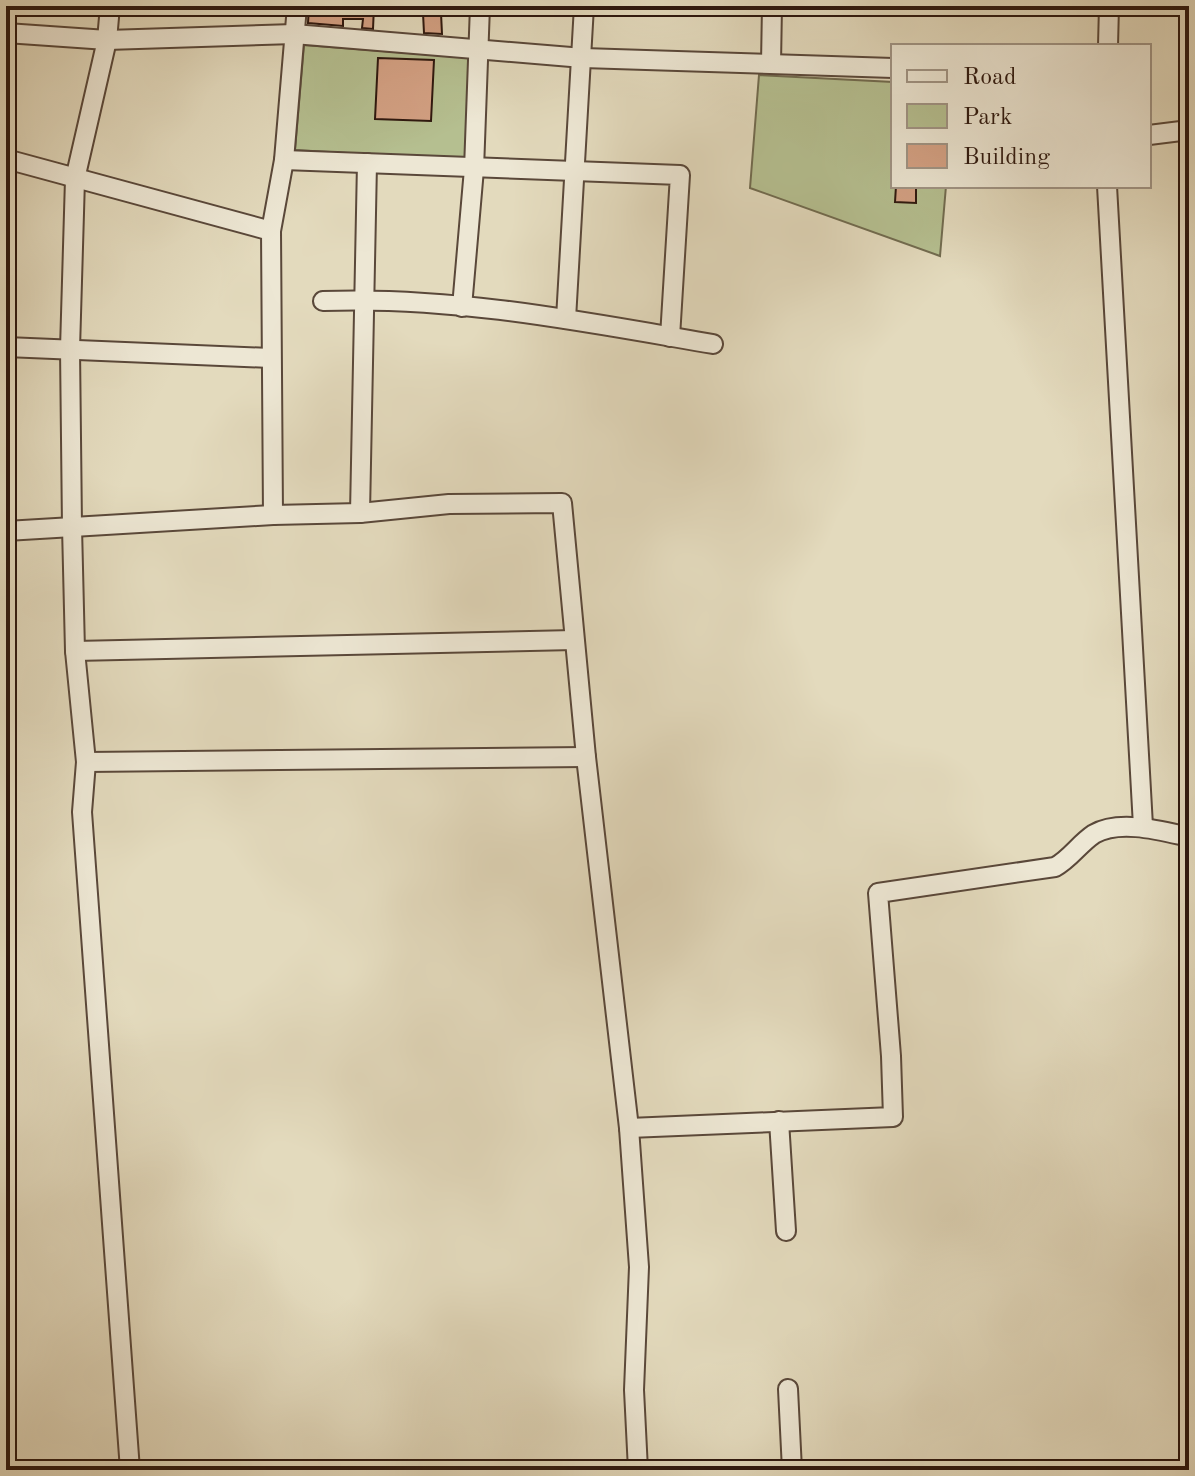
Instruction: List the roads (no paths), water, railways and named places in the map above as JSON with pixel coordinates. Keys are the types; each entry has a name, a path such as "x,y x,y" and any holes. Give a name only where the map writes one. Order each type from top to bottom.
{"street":[{"path":"110,6 107,40 75,179 70,349 72,527 75,651 86,762 82,812 130,1470"},
{"path":"273,515 271,231 284,160 297,6"},
{"path":"462,307 474,169 480,6"},
{"path":"566,319 584,6"},
{"path":"771,63 772,6"},
{"path":"1108,44 1109,6"},
{"path":"6,33 107,40 294,34 583,58 891,68"},
{"path":"1151,135 1189,130"},
{"path":"6,159 271,231"},
{"path":"284,160 680,175 670,337"},
{"path":"360,513 367,163"},
{"path":"1107,188 1143,826"},
{"path":"323,301 364,299 462,307 566,319 713,344"},
{"path":"6,347 270,358"},
{"path":"6,531 273,515 360,513 449,504 562,503 586,757 629,1128 639,1267 634,1390 638,1470"},
{"path":"75,651 574,640"},
{"path":"86,762 586,757"},
{"path":"629,1128 893,1117 878,893 1055,867 1097,832 1143,826 1189,837"},
{"path":"779,1121 786,1231"},
{"path":"788,1389 792,1470"}]}
